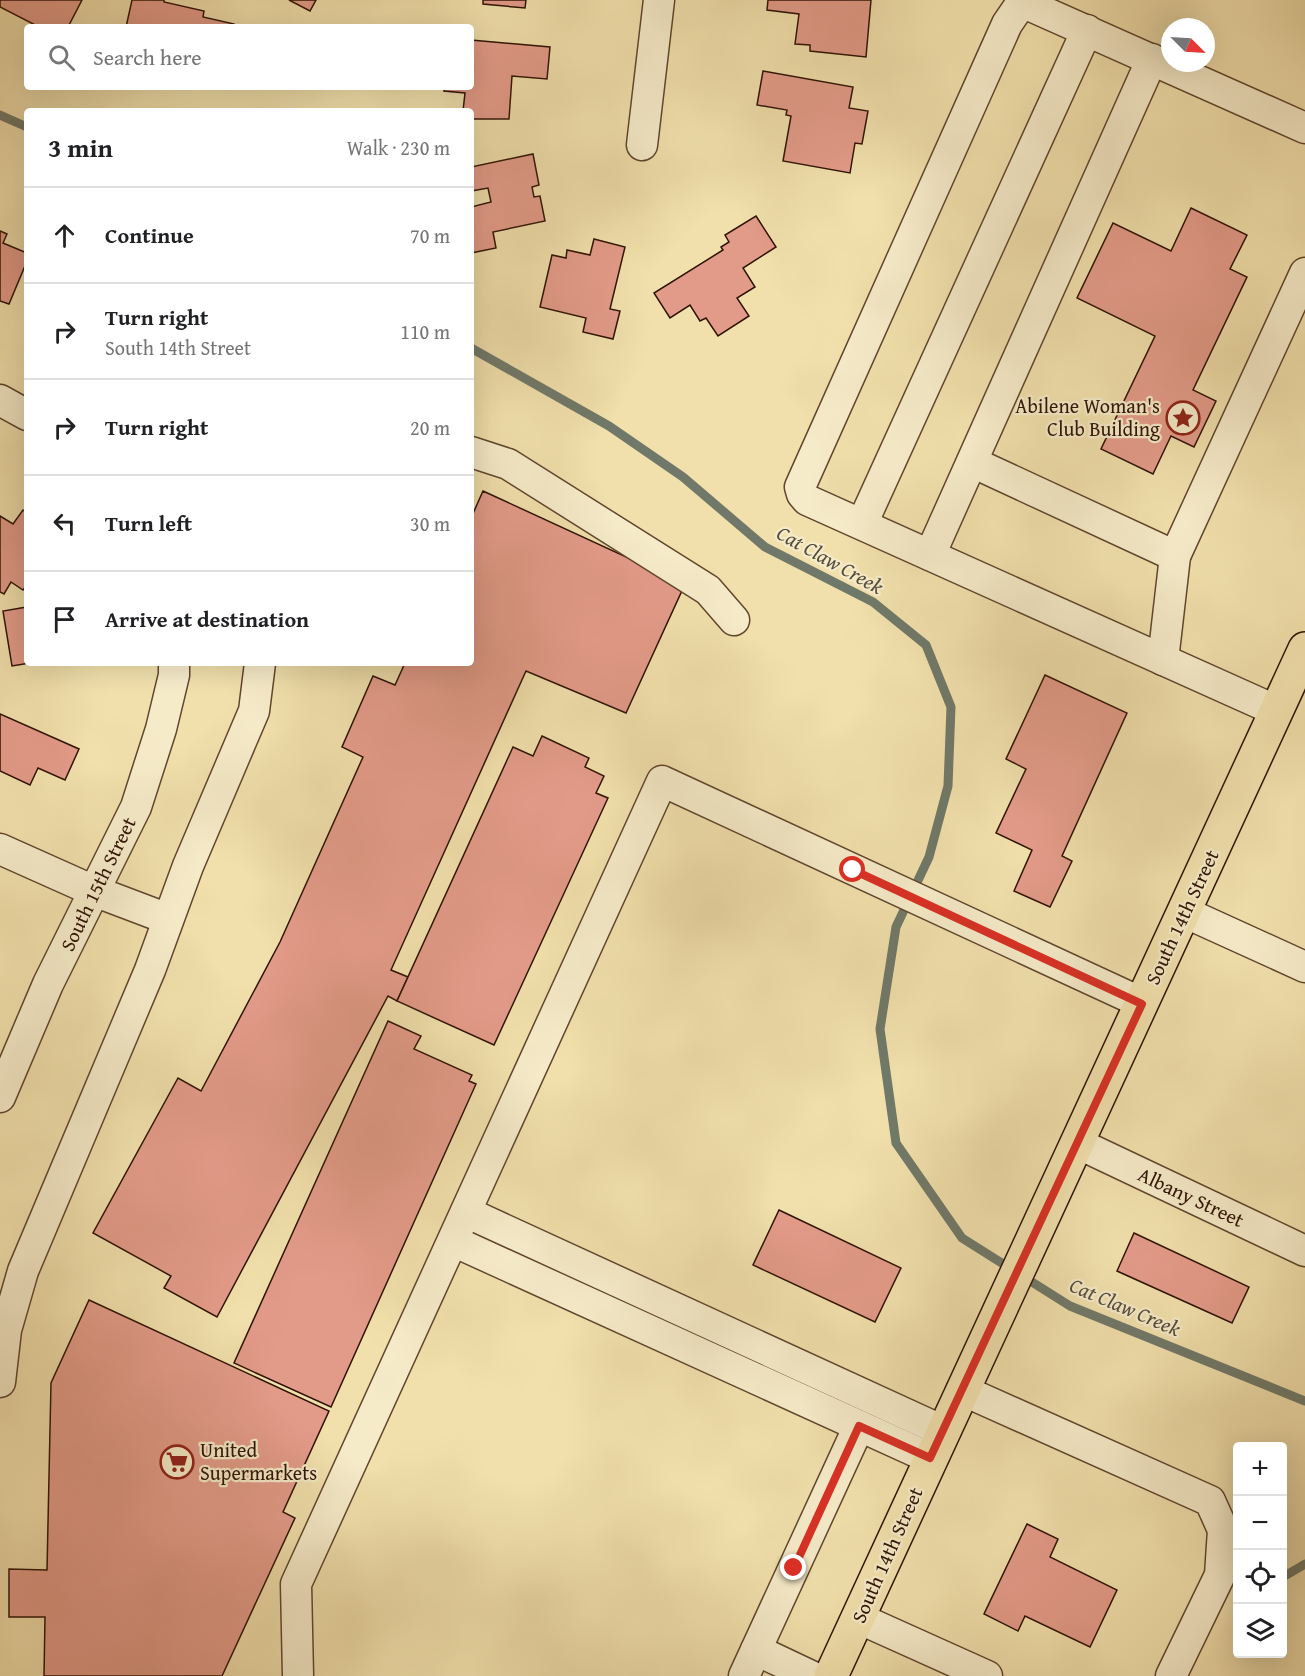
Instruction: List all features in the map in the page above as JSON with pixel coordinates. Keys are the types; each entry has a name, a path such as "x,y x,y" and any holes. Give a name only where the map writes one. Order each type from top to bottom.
{"main road":[{"name":"South 14th Street","path":"831,1676 1184,912 1289,701 1305,649"}],"street":[{"path":"642,145 658,0"},
{"path":"1289,701 1163,660 807,500 800,487 1002,35 1020,5 1034,7 1305,128"},
{"path":"862,524 1087,30"},
{"path":"930,555 1152,59"},
{"path":"1163,660 1175,556 1305,273"},
{"path":"0,400 24,413"},
{"path":"474,453 508,464 708,590 734,620"},
{"path":"972,462 1175,556"},
{"name":"South 15th Street","path":"0,1097 48,984 136,807 161,729 174,675 174,666"},
{"path":"0,1382 9,1288 168,919 254,711 260,666"},
{"path":"298,1676 296,1584 662,781 1142,1004"},
{"path":"0,849 94,891 168,919"},
{"path":"1184,912 1305,967"},
{"name":"Albany Street","path":"1077,1143 1305,1251"},
{"path":"466,1212 936,1445"},
{"path":"453,1241 859,1426 936,1445"},
{"path":"962,1390 1210,1501 1223,1530 1220,1575 1171,1676"},
{"path":"811,1676 750,1663 859,1426"},
{"path":"858,1618 987,1676"}],"building":[{"path":"0,0 82,0 70,24 33,24 0,7"},
{"path":"132,0 164,0 164,2 204,11 203,17 234,24 127,24"},
{"path":"289,0 316,0 310,11"},
{"path":"483,0 526,0 525,8 483,4"},
{"path":"768,0 871,0 866,57 810,51 810,45 795,44 799,14 767,10"},
{"path":"474,40 550,47 547,79 512,76 509,119 474,119 474,108 463,108 465,93 444,91 474,90"},
{"path":"763,71 853,87 849,108 868,111 862,144 855,143 850,173 783,161 791,116 786,115 787,110 757,105"},
{"path":"533,154 539,185 532,187 534,197 540,196 545,221 493,232 496,248 474,252 474,206 491,202 488,188 474,190 474,166"},
{"path":"1191,208 1247,235 1230,269 1247,277 1193,390 1216,401 1194,447 1171,436 1153,474 1101,449 1155,336 1077,298 1113,223 1171,251"},
{"path":"756,216 776,247 743,268 755,287 737,298 749,316 718,336 706,318 700,321 690,305 670,318 654,293 723,250 721,247 729,242 725,235"},
{"path":"0,231 7,234 3,243 24,252 24,268 9,304 0,301"},
{"path":"594,239 625,247 610,309 620,311 613,339 583,332 586,318 540,307 552,255 566,258 567,250 590,255"},
{"path":"483,491 685,584 626,713 526,671 391,970 408,977 397,1001 388,996 217,1317 164,1288 171,1276 93,1233 178,1078 201,1091 280,942 363,757 342,747 373,676 395,685 404,666 474,666 474,511"},
{"path":"24,511 24,589 11,582 4,594 0,592 0,516 13,524"},
{"path":"24,608 24,664 12,666 3,611"},
{"path":"1045,675 1127,713 1062,856 1072,861 1050,907 1014,891 1032,850 996,833 1026,769 1006,759"},
{"path":"0,714 79,749 65,780 38,768 30,785 0,771"},
{"path":"542,736 589,758 585,767 604,776 596,793 608,798 494,1045 397,1001 513,747 533,756"},
{"path":"388,1021 421,1036 414,1049 472,1075 469,1081 476,1084 331,1407 234,1363"},
{"path":"779,1210 901,1268 875,1322 753,1265"},
{"path":"1134,1233 1249,1287 1232,1323 1117,1271"},
{"name":"United Supermarkets","path":"89,1300 329,1411 283,1512 295,1518 222,1676 44,1676 45,1617 9,1617 9,1569 47,1570 51,1383"},
{"path":"1027,1524 1058,1539 1050,1557 1117,1590 1090,1647 1025,1616 1018,1631 984,1614"}],"waterway":[{"name":"Cat Claw Creek","path":"0,115 24,126"},
{"name":"Cat Claw Creek","path":"474,350 609,426 683,477 765,547 873,602 926,645 951,707 948,786 929,857 896,927 880,1029 896,1143 962,1238 1070,1306 1305,1401"},
{"path":"1287,1575 1305,1564"}],"place":[{"name":"Abilene Woman's Club Building","path":"1183,418"},
{"name":"United Supermarkets","path":"177,1462"}],"route":[{"path":"794,1568 859,1426 930,1458 1142,1004 853,870"}]}
